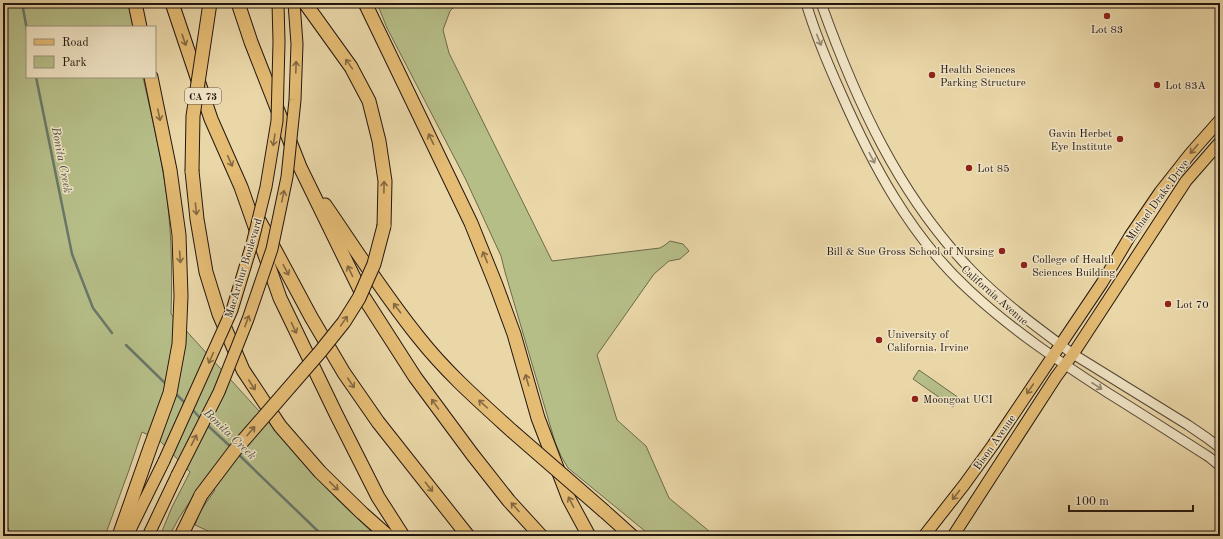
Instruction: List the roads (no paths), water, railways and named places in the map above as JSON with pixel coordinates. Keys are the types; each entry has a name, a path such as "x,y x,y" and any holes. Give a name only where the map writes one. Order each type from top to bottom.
{"highway":[{"path":"135,3 140,26"},
{"name":"CA 73","path":"172,3 211,119 241,187"},
{"path":"210,3 193,116 192,170 197,219 206,272 219,314 243,370 280,426 320,472 388,536"},
{"path":"238,3 251,42 300,167 363,296 406,363 472,454 509,501 541,536"},
{"path":"181,536 201,495 235,450 344,322 359,298 374,264 384,226 385,181 379,141 369,101 352,67 305,3"},
{"path":"365,3 472,223 514,334 538,418 569,499 589,536"},
{"path":"119,536 170,393 179,344 181,296 179,235 171,178 151,78"},
{"path":"300,167 382,288 420,339 457,381 632,536"},
{"path":"241,187 280,298 322,387 378,497 403,536"},
{"path":"241,187 311,317 344,373 378,422 468,536"}],"main road":[{"name":"MacArthur Boulevard","path":"127,536 164,461 232,310 254,237 266,187 277,121 279,42 278,3"},
{"name":"MacArthur Boulevard","path":"148,536 219,392 248,319 272,249 287,178 295,100 296,44 294,3"},
{"name":"Michael Drake Drive","path":"1060,345 1102,283 1130,236 1160,192 1190,154 1220,120"},
{"name":"Michael Drake Drive","path":"1073,354 1186,181 1220,142"},
{"name":"Bison Avenue","path":"924,536 972,473 1060,345"},
{"name":"Bison Avenue","path":"953,536 1005,453 1073,354"}],"street":[{"name":"California Avenue","path":"806,3 830,69 863,142 889,190 915,228 942,263 969,290 1022,334 1052,356 1209,457 1220,466"},
{"name":"California Avenue","path":"822,3 832,33 856,93 880,142 902,181 924,214 972,272 1007,303 1060,345 1188,425 1220,448"}],"waterway":[{"name":"Bonita Creek","path":"22,3 26,26"},
{"name":"Bonita Creek","path":"36,78 72,254 93,308 112,333"},
{"name":"Bonita Creek","path":"126,345 167,385"},
{"name":"Bonita Creek","path":"175,393 186,404"},
{"name":"Bonita Creek","path":"191,408 201,419"},
{"name":"Bonita Creek","path":"206,424 232,448"},
{"name":"Bonita Creek","path":"237,453 323,536"}],"place":[{"name":"Lot 83","path":"1107,16"},
{"name":"Health Sciences Parking Structure","path":"932,75"},
{"name":"Lot 83A","path":"1157,85"},
{"name":"Gavin Herbet Eye Institute","path":"1120,139"},
{"name":"Lot 85","path":"969,168"},
{"name":"Bill & Sue Gross School of Nursing","path":"1002,251"},
{"name":"College of Health Sciences Building","path":"1024,265"},
{"name":"Lot 70","path":"1168,304"},
{"name":"University of California, Irvine","path":"879,340"},
{"name":"Moongoat UCI","path":"915,399"}]}
